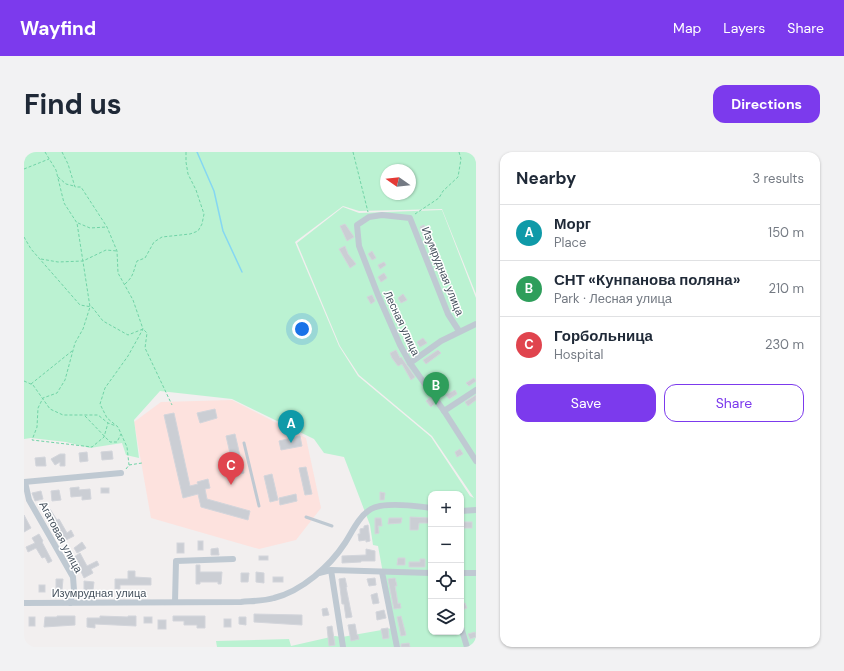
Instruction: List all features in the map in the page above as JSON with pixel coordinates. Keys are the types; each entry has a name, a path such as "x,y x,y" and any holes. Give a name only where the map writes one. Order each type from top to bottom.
{"street":[{"path":"369,217 382,215 410,218"},
{"name":"Лесная улица","path":"369,217 357,225 359,246 375,288 400,345 410,363 475,458"},
{"name":"Изумрудная улица","path":"410,218 448,314 458,331"},
{"path":"410,363 441,341 458,331 476,324"},
{"path":"444,411 476,390"},
{"path":"25,482 122,473"},
{"name":"Агатовая улица","path":"25,482 29,500 73,577 74,590 70,603"},
{"path":"318,573 336,557 364,514 372,508 409,505 428,508"},
{"path":"464,511 476,510"},
{"path":"175,602 176,561 233,559"},
{"path":"330,570 343,647"},
{"name":"Изумрудная улица","path":"24,603 241,602 274,598 296,590 318,573 330,570 428,573"},
{"path":"382,572 397,647"},
{"path":"464,573 476,573"},
{"path":"463,635 466,647"}],"lane":[{"path":"244,443 259,506"},
{"path":"306,517 332,526"}],"path":[{"path":"45,152 56,170 64,204 77,223 90,307 83,329 75,343 65,380 57,393 43,398 38,408 37,427 32,440 92,447 104,437 108,423"},
{"path":"62,152 68,164 75,186"},
{"path":"125,285 135,273 137,261 145,258 154,242 162,237 190,234 198,231 202,224 204,214 195,186 188,174 186,152"},
{"path":"353,152 369,217"},
{"path":"410,218 439,198 443,191 458,177 461,159 459,152"},
{"path":"24,169 49,159"},
{"path":"57,177 66,184 81,187 107,227 116,251 118,273 133,300 143,329 147,334 145,348 172,405"},
{"path":"77,223 90,228 107,227"},
{"path":"24,237 31,249 80,305 92,307 103,321 128,335 143,329"},
{"path":"40,259 58,262 83,261 106,250 116,251"},
{"path":"129,465 127,447 118,427 107,418 100,404 105,388 128,356 143,329"},
{"path":"30,384 73,351"},
{"path":"24,381 30,384 43,398 50,409 63,415 98,415 108,423 118,427"},
{"path":"84,416 110,442 117,442 121,434"},
{"path":"122,473 129,465 142,463"}],"shaded area":[{"path":"232,400 306,438 321,508 296,540 259,549 151,518 134,422 161,402"}],"green space":[{"path":"24,152 476,152 476,294 442,209 359,211 343,206 295,242 339,346 358,376 431,437 470,496 474,498 432,436 359,375 340,346 297,243 343,207 359,213 442,210 476,298 476,647 217,647 216,641 289,639 291,646 335,636 342,637 393,628 378,546 373,545 370,525 344,457 324,453 314,439 232,399 160,391 134,420 139,458 126,455 122,443 90,448 66,442 31,438 24,439"}],"building":[{"path":"345,224 354,237 347,241 340,226"},
{"path":"424,225 429,236 424,238 420,227"},
{"path":"345,246 348,254 356,264 350,268 339,249"},
{"path":"372,251 376,258 372,260 368,254"},
{"path":"384,262 386,265 380,269 378,265"},
{"path":"384,273 387,278 381,282 378,277"},
{"path":"403,294 407,300 401,303 398,298"},
{"path":"372,295 375,301 371,304 367,297"},
{"path":"423,338 427,343 420,347 417,342"},
{"path":"396,350 400,358 401,357 415,377 411,380 402,364 398,366 392,358 390,353"},
{"path":"438,350 441,353 426,364 423,360"},
{"path":"474,378 476,381 469,386 466,383"},
{"path":"455,390 457,394 449,399 446,395"},
{"path":"476,395 476,400 468,406 465,402"},
{"path":"429,398 434,404 431,407 426,401"},
{"path":"215,409 217,418 200,423 197,413"},
{"path":"174,413 190,486 208,479 210,488 205,489 207,499 250,511 248,520 201,507 198,494 183,498 164,415"},
{"path":"235,434 244,473 235,475 226,436"},
{"path":"300,436 302,446 281,450 279,441"},
{"path":"460,449 463,454 457,457 455,452"},
{"path":"112,451 113,459 102,460 101,452"},
{"path":"87,452 88,461 80,462 79,453"},
{"path":"60,454 65,454 65,466 60,466 60,462 55,465 51,459"},
{"path":"45,457 46,466 36,466 35,458"},
{"path":"306,467 312,494 305,495 299,468"},
{"path":"272,474 278,500 270,502 264,476"},
{"path":"79,487 79,490 90,489 91,499 82,500 82,496 71,497 70,488"},
{"path":"101,488 109,488 109,493 101,493"},
{"path":"59,490 61,500 52,501 51,491"},
{"path":"41,491 43,499 35,501 32,493"},
{"path":"380,492 385,493 384,500 380,500"},
{"path":"296,494 297,501 280,505 279,498"},
{"path":"50,509 57,520 59,519 67,533 71,530 74,536 64,541 58,530 56,531 44,513"},
{"path":"24,515 31,528 24,532"},
{"path":"410,517 428,518 428,523 419,523 418,530 410,530"},
{"path":"375,518 381,518 382,526 378,526 379,533 375,534"},
{"path":"389,518 402,518 401,523 388,524"},
{"path":"464,522 472,522 472,528 464,527"},
{"path":"368,525 370,541 359,541 358,534 360,534 360,529"},
{"path":"39,534 52,561 48,563 45,557 42,558 36,548 28,552 26,547 35,543 32,538"},
{"path":"198,541 203,541 203,550 198,550"},
{"path":"82,542 86,548 77,553 74,548"},
{"path":"177,543 184,543 184,553 177,553"},
{"path":"218,548 219,555 211,555 211,549"},
{"path":"366,549 375,551 375,561 342,563 342,556 366,555"},
{"path":"80,553 87,566 97,561 99,565 91,569 93,573 84,578 78,565 75,567 71,559"},
{"path":"259,556 268,556 268,560 259,560"},
{"path":"398,558 405,558 405,565 397,565"},
{"path":"420,559 425,559 425,567 409,567 409,562 420,562"},
{"path":"196,565 200,565 200,572 222,572 221,584 218,584 218,582 200,582 200,584 196,584"},
{"path":"128,571 135,571 135,577 151,578 151,585 120,585 120,589 115,589 115,579 128,579"},
{"path":"256,572 264,573 264,583 256,582"},
{"path":"241,573 249,573 248,582 241,582"},
{"path":"273,577 283,577 283,582 273,582"},
{"path":"345,578 352,617 346,618 344,604 342,604 339,579"},
{"path":"375,578 376,585 369,586 367,579"},
{"path":"395,578 398,604 400,603 401,608 394,609 388,579"},
{"path":"56,579 63,579 62,590 56,589"},
{"path":"84,581 94,582 93,590 84,590"},
{"path":"39,585 45,585 45,592 39,592"},
{"path":"377,593 379,603 373,604 371,595"},
{"path":"464,603 467,608 464,609"},
{"path":"327,608 329,615 323,616 322,609"},
{"path":"384,610 386,618 377,620 376,612"},
{"path":"254,614 302,615 302,625 254,622"},
{"path":"75,616 75,625 44,627 45,617"},
{"path":"100,616 136,616 136,626 95,624 95,628 87,627 87,618 100,618"},
{"path":"173,616 205,616 205,628 197,628 197,625 184,625 184,621 173,621"},
{"path":"401,616 406,635 401,636 397,617"},
{"path":"29,617 35,617 35,626 29,626"},
{"path":"144,617 152,617 152,623 144,623"},
{"path":"239,617 246,617 246,625 239,624"},
{"path":"224,619 231,619 231,627 224,627"},
{"path":"158,620 166,620 166,629 158,629"},
{"path":"355,624 359,639 351,641 348,625"},
{"path":"332,626 335,645 329,646 327,627"},
{"path":"388,628 389,638 383,639 381,629"},
{"path":"475,632 476,637 470,639 468,634"},
{"path":"409,643 410,647 401,647 401,644"}],"waterway":[{"path":"197,152 214,191 223,231 242,272"}],"place":[{"name":"СНТ «Кунпанова поляна»","path":"436,405"},
{"name":"Морг","path":"291,443"},
{"name":"Горбольница","path":"231,485"}]}
